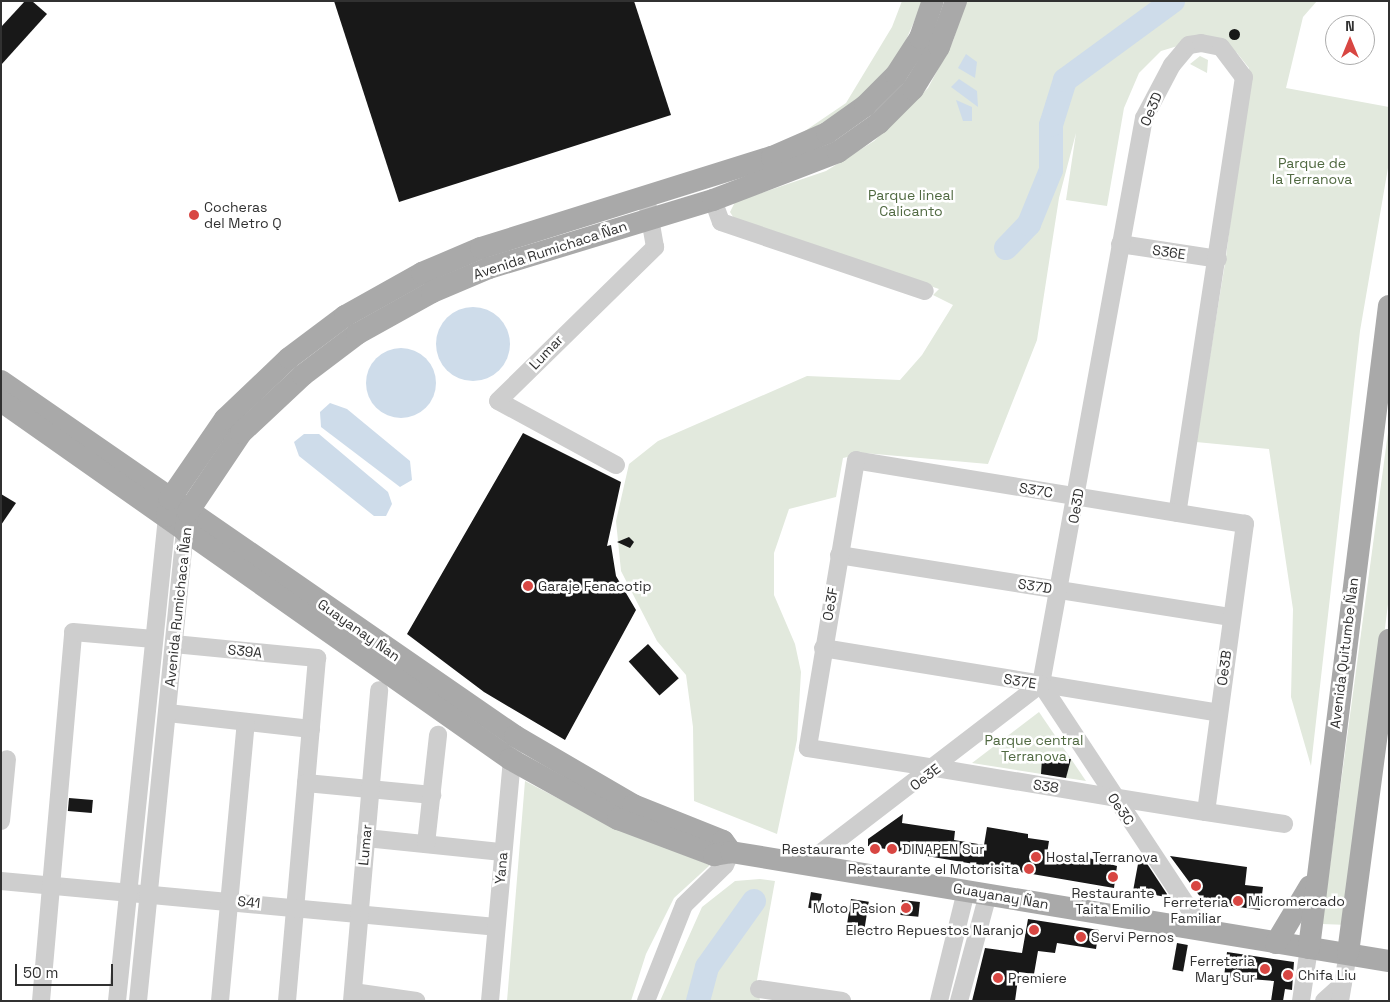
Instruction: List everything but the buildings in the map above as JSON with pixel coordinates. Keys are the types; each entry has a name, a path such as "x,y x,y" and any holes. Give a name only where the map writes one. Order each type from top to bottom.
{"main road":[{"name":"Avenida Rumichaca Ñan","path":"648,208 772,157 850,119 896,75 920,38 933,1"},
{"name":"Avenida Rumichaca Ñan","path":"178,515 225,419 283,364 345,316 422,273 481,248 648,208 713,200 813,164 880,122 928,67 956,1"},
{"name":"Avenida Quitumbe Ñan","path":"1309,948 1317,871 1389,306"},
{"name":"Guayanay Ñan","path":"1,381 178,515 379,656 510,759 618,820 714,855 731,852 1389,961"},
{"name":"Guayanay Ñan","path":"1,401 178,515"},
{"path":"1348,953 1389,640"},
{"name":"Guayanay Ñan","path":"379,656 633,805 723,841 731,852"},
{"path":"1276,942 1317,871"}],"street":[{"name":"Oe3D","path":"1041,684 1078,497 1120,244 1144,118 1182,53 1189,45 1210,43 1228,53 1244,77 1218,259 1177,513"},
{"path":"713,200 721,222 925,291"},
{"name":"Lumar","path":"616,465 495,406 656,247 648,208"},
{"name":"S36E","path":"1120,244 1218,259"},
{"name":"S37C","path":"856,460 1245,524"},
{"name":"Oe3F","path":"808,748 822,648 856,460"},
{"name":"Avenida Rumichaca Ñan","path":"118,1001 154,639 178,515"},
{"name":"Avenida Rumichaca Ñan","path":"138,1001 174,644 178,515"},
{"name":"Oe3B","path":"1206,812 1245,524"},
{"name":"S37D","path":"839,555 1231,617"},
{"path":"40,1001 73,632 154,639"},
{"name":"S39A","path":"174,644 316,658 311,729"},
{"name":"S37E","path":"822,648 1218,713"},
{"name":"Oe3E","path":"805,865 936,768 1041,684"},
{"name":"Oe3C","path":"1041,684 1112,797 1204,931"},
{"name":"Lumar","path":"352,996 379,690"},
{"path":"168,713 311,729 287,1001"},
{"path":"220,1001 246,722"},
{"path":"426,844 438,735"},
{"name":"Yana","path":"490,1001 510,759 516,736"},
{"name":"S38","path":"808,748 1284,824"},
{"path":"1,821 8,759"},
{"path":"306,783 432,794"},
{"path":"366,838 502,852"},
{"path":"646,1001 684,905 726,865 731,852"},
{"name":"S41","path":"1,881 229,900 496,927"},
{"path":"939,1001 966,890"},
{"path":"959,1001 988,894"},
{"name":"Avenida Quitumbe Ñan","path":"1301,1001 1309,948"},
{"path":"1324,1001 1341,993 1348,953"},
{"path":"759,989 842,1001"},
{"path":"352,996 416,1001"}],"green space":[{"path":"902,1 923,1 900,54 853,106 793,139 846,103 892,27"},
{"path":"966,1 1317,1 1303,17 1286,88 1389,107 1389,162 1360,331 1311,766 1291,697 1293,609 1269,449 1196,442 1226,257 1249,68 1237,53 1211,36 1161,51 1139,73 1124,108 1107,206 1066,200 1076,133 1059,198 1037,340 988,464 864,453 843,458 836,497 789,509 774,553 774,595 795,644 801,672 797,740 777,834 694,801 693,727 686,675 657,641 621,571 616,521 629,464 658,441 807,376 900,380 922,355 953,305 933,295 939,289 735,220 730,212 735,202 826,171 874,141 928,88 953,41"},
{"path":"1200,56 1208,60 1207,73 1190,64"},
{"path":"1389,425 1389,596 1348,925 1322,924"},
{"name":"Parque central Terranova","path":"1039,712 1086,781 972,763"},
{"path":"525,781 611,826 710,865 674,898 646,954 631,1001 507,1001"},
{"path":"760,879 775,881 757,980 760,1001 660,1001 702,907 735,881"}],"water":[{"path":"966,54 977,62 975,78 958,68"},
{"path":"959,79 977,91 978,107 951,87"},
{"path":"956,100 972,107 972,121 963,121"},
{"path":"473,307 494,313 504,323 510,344 504,365 494,375 473,381 452,375 442,365 436,344 442,323 452,313"},
{"path":"401,348 414,351 426,358 433,370 436,383 433,396 426,408 414,415 401,418 388,415 376,408 369,396 366,383 369,370 376,358 388,351"},
{"path":"330,403 347,409 410,461 412,480 400,487 321,427 320,412"},
{"path":"304,434 319,434 388,492 392,504 386,516 374,516 299,456 294,442"}],"waterway":[{"path":"1006,248 1029,224 1051,170 1051,125 1065,80 1173,1"},
{"path":"698,1001 707,967 754,901"}],"place":[{"name":"Cocheras del Metro Q","path":"194,215"},
{"name":"Garaje Fenacotip","path":"528,586"},
{"name":"Restaurante","path":"875,849"},
{"name":"DINAPEN Sur","path":"892,849"},
{"name":"Hostal Terranova","path":"1036,857"},
{"name":"Restaurante el Motorisita","path":"1029,869"},
{"name":"Restaurante Taita Emilio","path":"1113,877"},
{"name":"Ferreteria Familiar","path":"1196,886"},
{"name":"Micromercado","path":"1238,901"},
{"name":"Moto Pasion","path":"906,908"},
{"name":"Electro Repuestos Naranjo","path":"1034,930"},
{"name":"Servi Pernos","path":"1081,937"},
{"name":"Ferreteria Mary Sur","path":"1265,969"},
{"name":"Chifa Liu","path":"1288,975"},
{"name":"Premiere","path":"998,978"}],"park label":[{"name":"Parque de la Terranova","path":"1312,172"},
{"name":"Parque lineal Calicanto","path":"911,204"}]}
